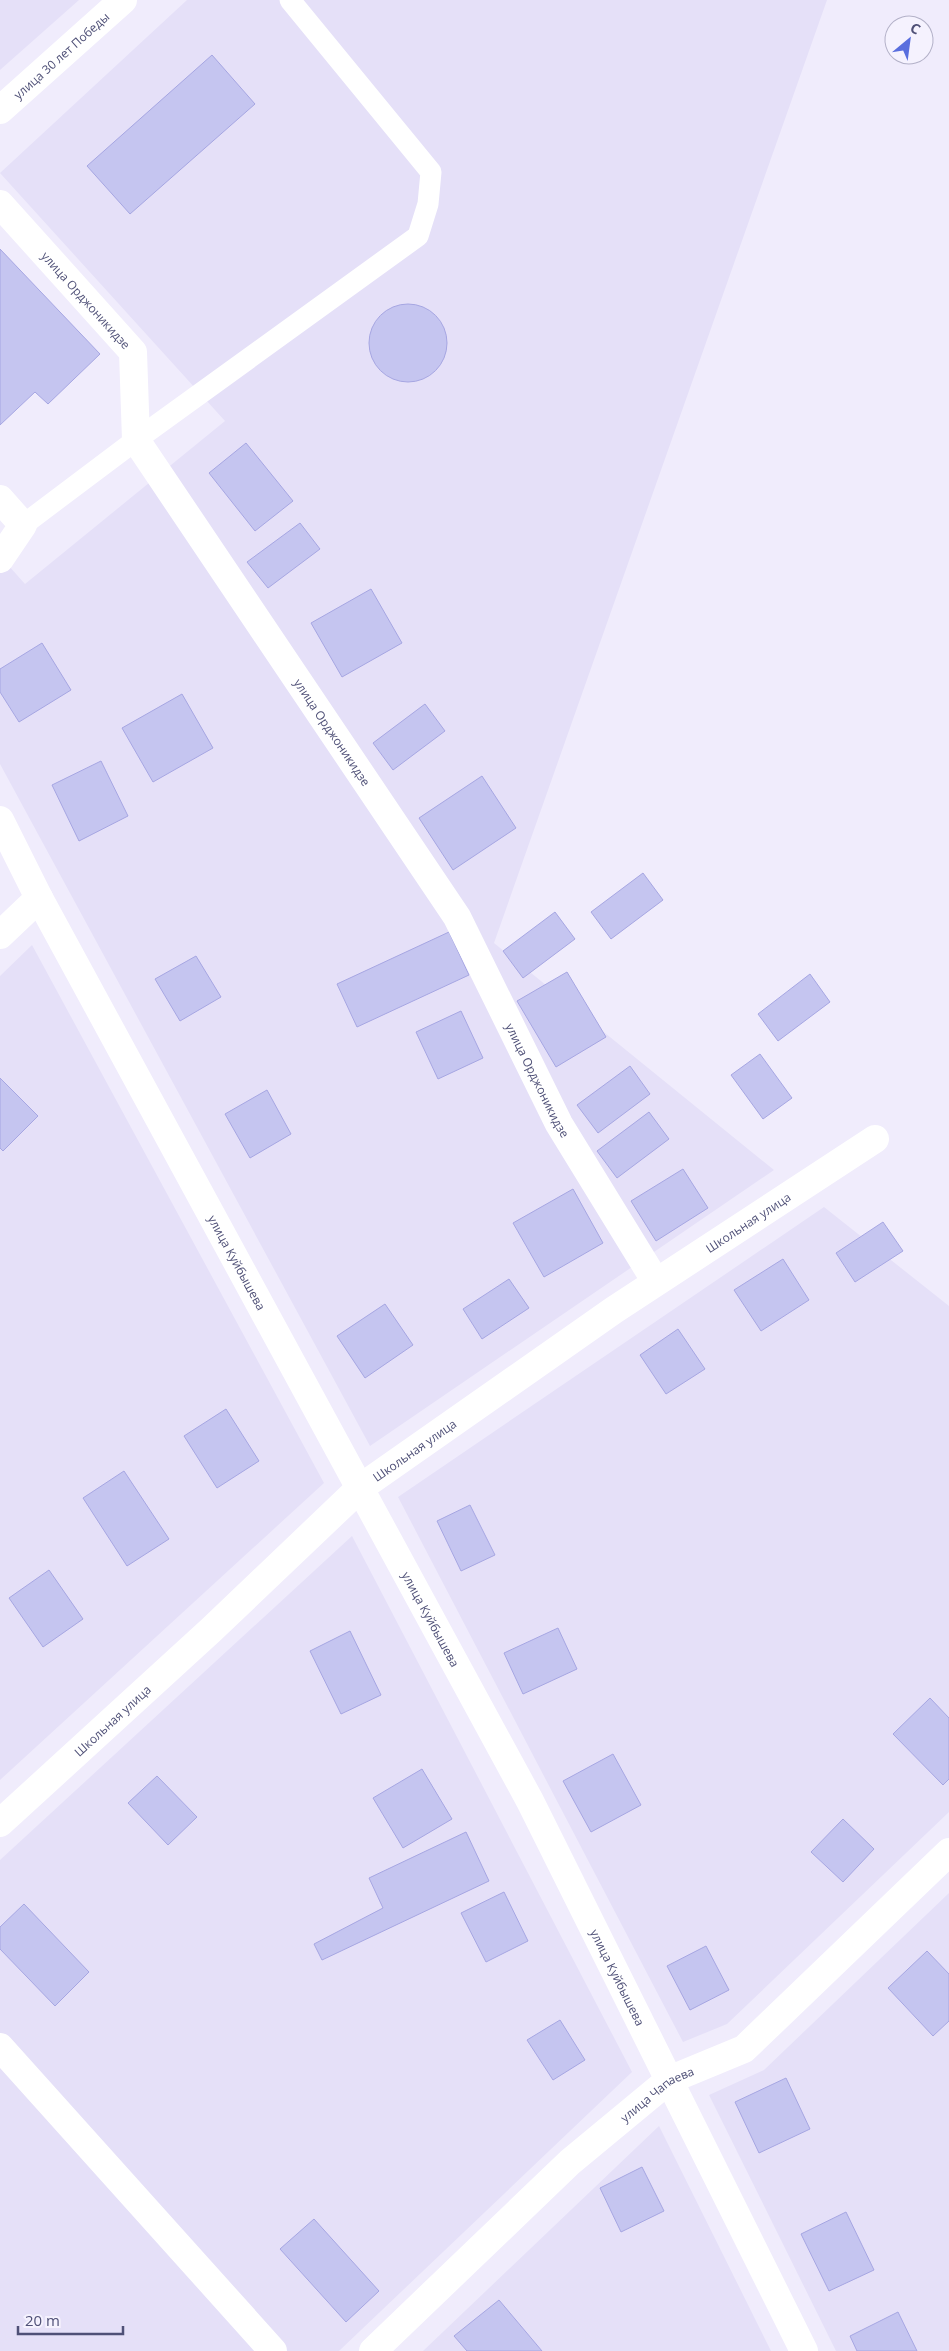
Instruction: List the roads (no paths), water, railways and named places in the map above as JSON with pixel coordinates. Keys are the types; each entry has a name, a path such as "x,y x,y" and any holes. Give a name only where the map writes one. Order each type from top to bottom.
{"street":[{"name":"улица 30 лет Победы","path":"0,110 123,0"},
{"name":"улица Орджоникидзе","path":"0,204 133,352 136,440 457,917 559,1124 656,1282"},
{"path":"0,500 23,525 0,559"},
{"name":"улица Куйбышева","path":"0,820 39,898 530,1801 804,2351"},
{"path":"0,935 39,898"},
{"name":"Школьная улица","path":"0,1823 211,1630 360,1488 656,1282 875,1138"},
{"name":"улица Чапаева","path":"373,2351 570,2162 669,2080 744,2049 949,1852"},
{"path":"0,2047 273,2351"}],"lane":[{"path":"23,525 136,440 418,236 428,204 431,172 290,0"}]}
